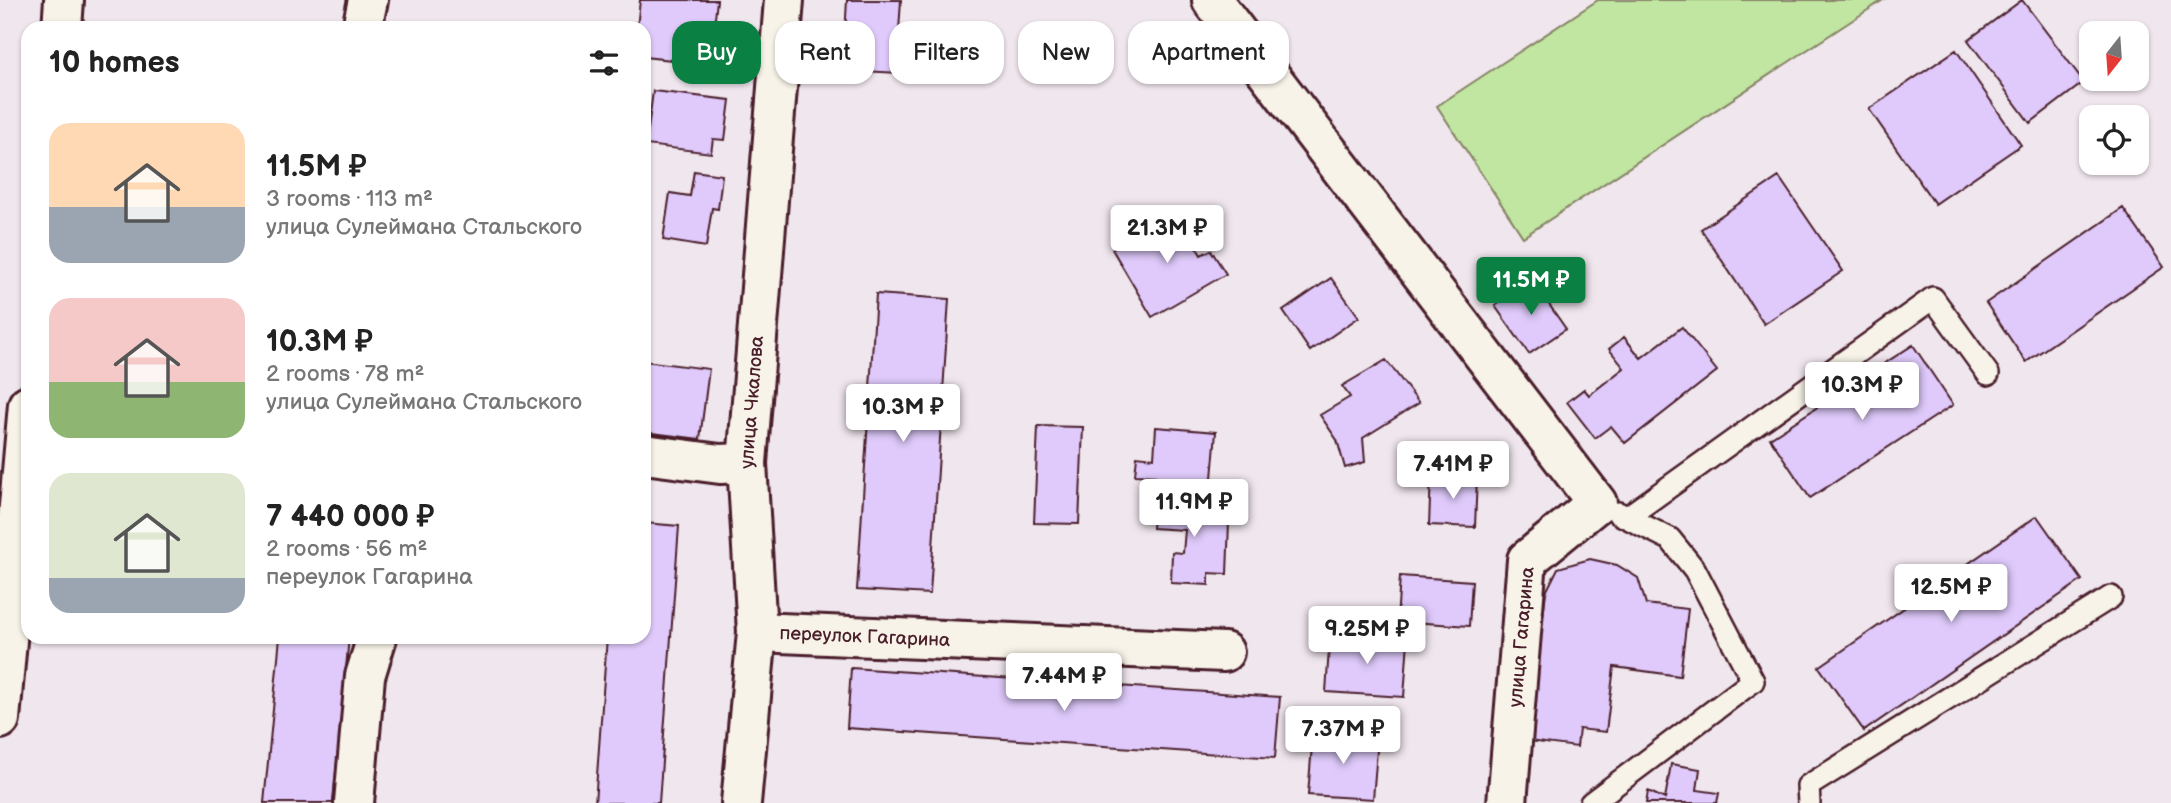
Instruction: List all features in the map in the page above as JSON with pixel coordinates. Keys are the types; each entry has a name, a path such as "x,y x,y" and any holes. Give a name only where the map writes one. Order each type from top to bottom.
{"street":[{"path":"62,21 64,0"},
{"path":"364,21 368,0"},
{"name":"улица Чкалова","path":"741,803 757,632 747,463 784,0"},
{"path":"1212,0 1612,510"},
{"path":"651,455 720,464 747,463"},
{"path":"0,719 21,484"},
{"name":"улица Гагарина","path":"1507,803 1527,559 1612,510"},
{"name":"переулок Гагарина","path":"757,632 1224,652"},
{"path":"354,803 365,676 375,644"}],"lane":[{"path":"1591,803 1753,681 1695,570 1670,539 1612,510 1933,298 1988,374"},
{"path":"1809,803 1808,786 2111,597"}],"green space":[{"path":"1598,0 1883,0 1523,237 1437,106"}],"building":[{"path":"640,0 717,0 715,21 672,21 672,60 651,58 651,21 638,21"},
{"path":"847,0 901,0 900,21 889,21 889,72 875,72 875,21 846,21"},
{"path":"2022,0 2079,75 2079,86 2030,123 1968,40"},
{"path":"1956,50 2021,145 1935,204 1869,109"},
{"path":"653,91 730,100 725,140 713,139 711,153 651,146"},
{"path":"694,171 722,175 718,209 712,208 706,247 663,240 670,193 690,196"},
{"path":"1779,177 1843,271 1764,324 1701,229"},
{"path":"2123,208 2164,267 2026,362 1986,303"},
{"path":"1176,212 1201,255 1211,250 1226,274 1152,317 1112,249"},
{"path":"1331,278 1359,317 1310,351 1283,311"},
{"path":"1532,280 1566,329 1529,354 1495,306"},
{"path":"876,294 949,299 930,594 857,590"},
{"path":"1682,327 1717,371 1625,443 1611,426 1595,438 1567,402 1584,389 1589,395 1624,368 1609,349 1624,337 1641,358"},
{"path":"1913,345 1953,405 1810,498 1770,438"},
{"path":"1386,360 1419,403 1363,438 1365,462 1345,468 1337,440 1320,415 1350,397 1342,386"},
{"path":"651,362 709,369 700,439 651,433"},
{"path":"1038,426 1083,427 1079,524 1034,523"},
{"path":"1156,427 1216,432 1210,501 1155,496 1156,476 1135,475 1137,456 1154,458"},
{"path":"1431,474 1477,476 1475,527 1429,525"},
{"path":"1155,496 1210,501 1208,521 1229,522 1227,574 1209,573 1209,585 1171,583 1172,552 1183,553 1185,530 1152,528"},
{"path":"2037,516 2082,580 1864,731 1819,667"},
{"path":"651,524 679,526 659,803 595,803 606,644 651,644"},
{"path":"1590,559 1617,565 1638,578 1646,604 1688,609 1680,676 1614,667 1606,732 1579,729 1577,747 1528,741 1546,592 1558,568"},
{"path":"1400,576 1472,581 1469,626 1397,621"},
{"path":"1330,634 1408,640 1404,697 1326,692"},
{"path":"279,644 348,644 333,803 264,803"},
{"path":"851,668 1280,697 1275,758 847,728"},
{"path":"1313,733 1378,738 1373,799 1308,795"},
{"path":"1671,764 1700,769 1697,790 1719,793 1717,803 1646,803 1648,791 1665,799"}]}
